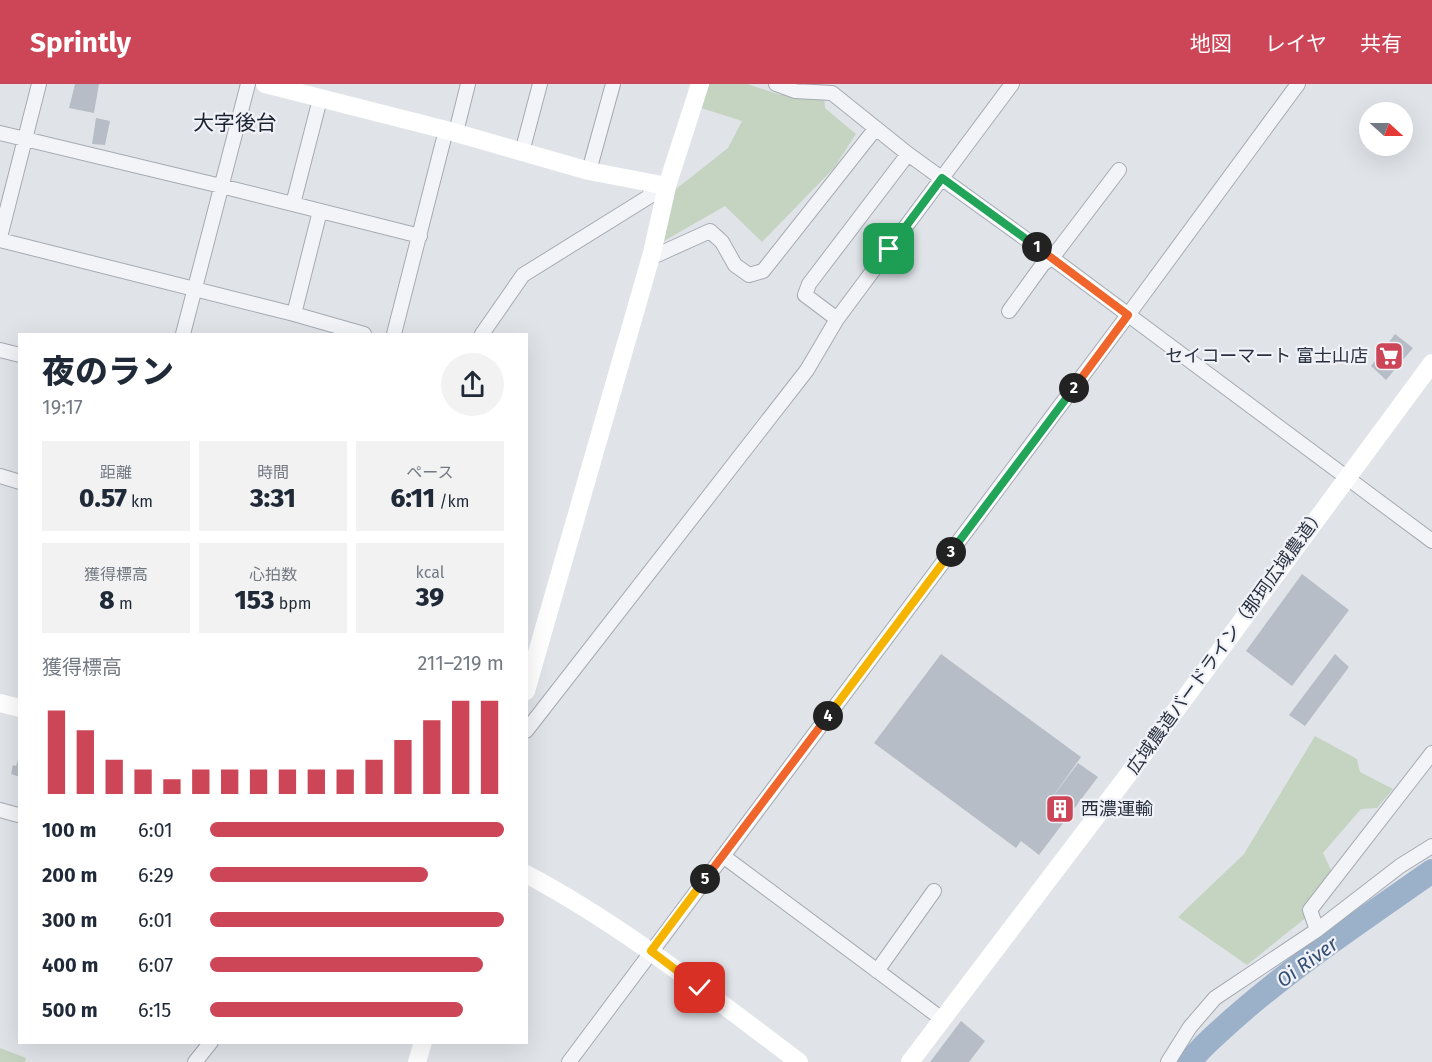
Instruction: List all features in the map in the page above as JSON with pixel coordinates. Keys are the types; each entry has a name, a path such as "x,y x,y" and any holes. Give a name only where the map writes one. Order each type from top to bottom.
{"street":[{"path":"39,84 0,239 360,333"},
{"path":"183,333 248,84"},
{"path":"265,84 451,131 589,171 659,185"},
{"path":"394,333 451,131 468,84"},
{"path":"522,152 540,84"},
{"path":"589,171 612,84"},
{"path":"528,684 652,253 659,185 700,84"},
{"path":"776,84 795,91 832,93 908,154 1052,258 1432,541"},
{"path":"528,728 807,370 837,319 1012,84"},
{"path":"569,1062 1298,84"},
{"path":"292,204 320,99"},
{"path":"652,253 657,255 710,231 722,242 735,265 749,275 763,271 876,128"},
{"path":"0,133 420,236"},
{"path":"837,319 805,295 809,284 908,154"},
{"path":"1009,311 1043,264 1052,258 1119,170"},
{"path":"483,333 522,275 650,196 659,185"},
{"path":"294,314 320,211"},
{"path":"0,350 18,354"},
{"name":"広域農道バードライン（那珂広域農道）","path":"910,1062 1137,763 1432,363"},
{"path":"0,476 18,481"},
{"path":"0,703 18,708"},
{"path":"1317,930 1310,910 1432,753"},
{"path":"0,810 18,815"},
{"path":"1168,1062 1190,1027 1215,998 1317,930 1400,866 1432,846"},
{"path":"723,856 942,1019"},
{"path":"528,875 561,893 651,951 800,1062"},
{"path":"877,971 934,891"},
{"path":"195,1062 209,1044"},
{"path":"417,1062 422,1044"}],"green space":[{"path":"706,84 747,84 781,95 786,84 823,84 825,108 856,134 834,168 762,242 725,206 664,241 676,189 728,148 742,121 698,107"},
{"path":"1315,736 1357,759 1360,772 1393,789 1377,808 1361,809 1323,853 1331,870 1323,904 1247,965 1178,917 1244,854"},
{"path":"0,1048 26,1058 25,1062 0,1062"}],"building":[{"path":"75,84 99,84 94,113 69,108"},
{"path":"96,118 110,121 105,145 92,144"},
{"path":"1395,334 1413,348 1386,380 1371,366"},
{"path":"1302,574 1349,610 1292,686 1246,651"},
{"path":"941,654 1081,757 1046,806 1078,763 1098,777 1039,855 1021,841 1016,848 874,743"},
{"path":"1335,654 1349,667 1305,726 1289,715"},
{"path":"18,760 18,776 11,774 13,765 16,766"},
{"path":"961,1021 985,1041 969,1062 930,1062"}],"waterway":[{"name":"Oi River","path":"1190,1062 1215,1035 1280,980 1432,871"}],"place":[{"name":"セイコーマート 富士山店","path":"1389,356"},
{"name":"西濃運輸","path":"1060,809"}],"district":[{"name":"大字後台","path":"235,123"}],"route":[{"path":"700,988 651,951 1128,315 942,178 889,249"}]}
